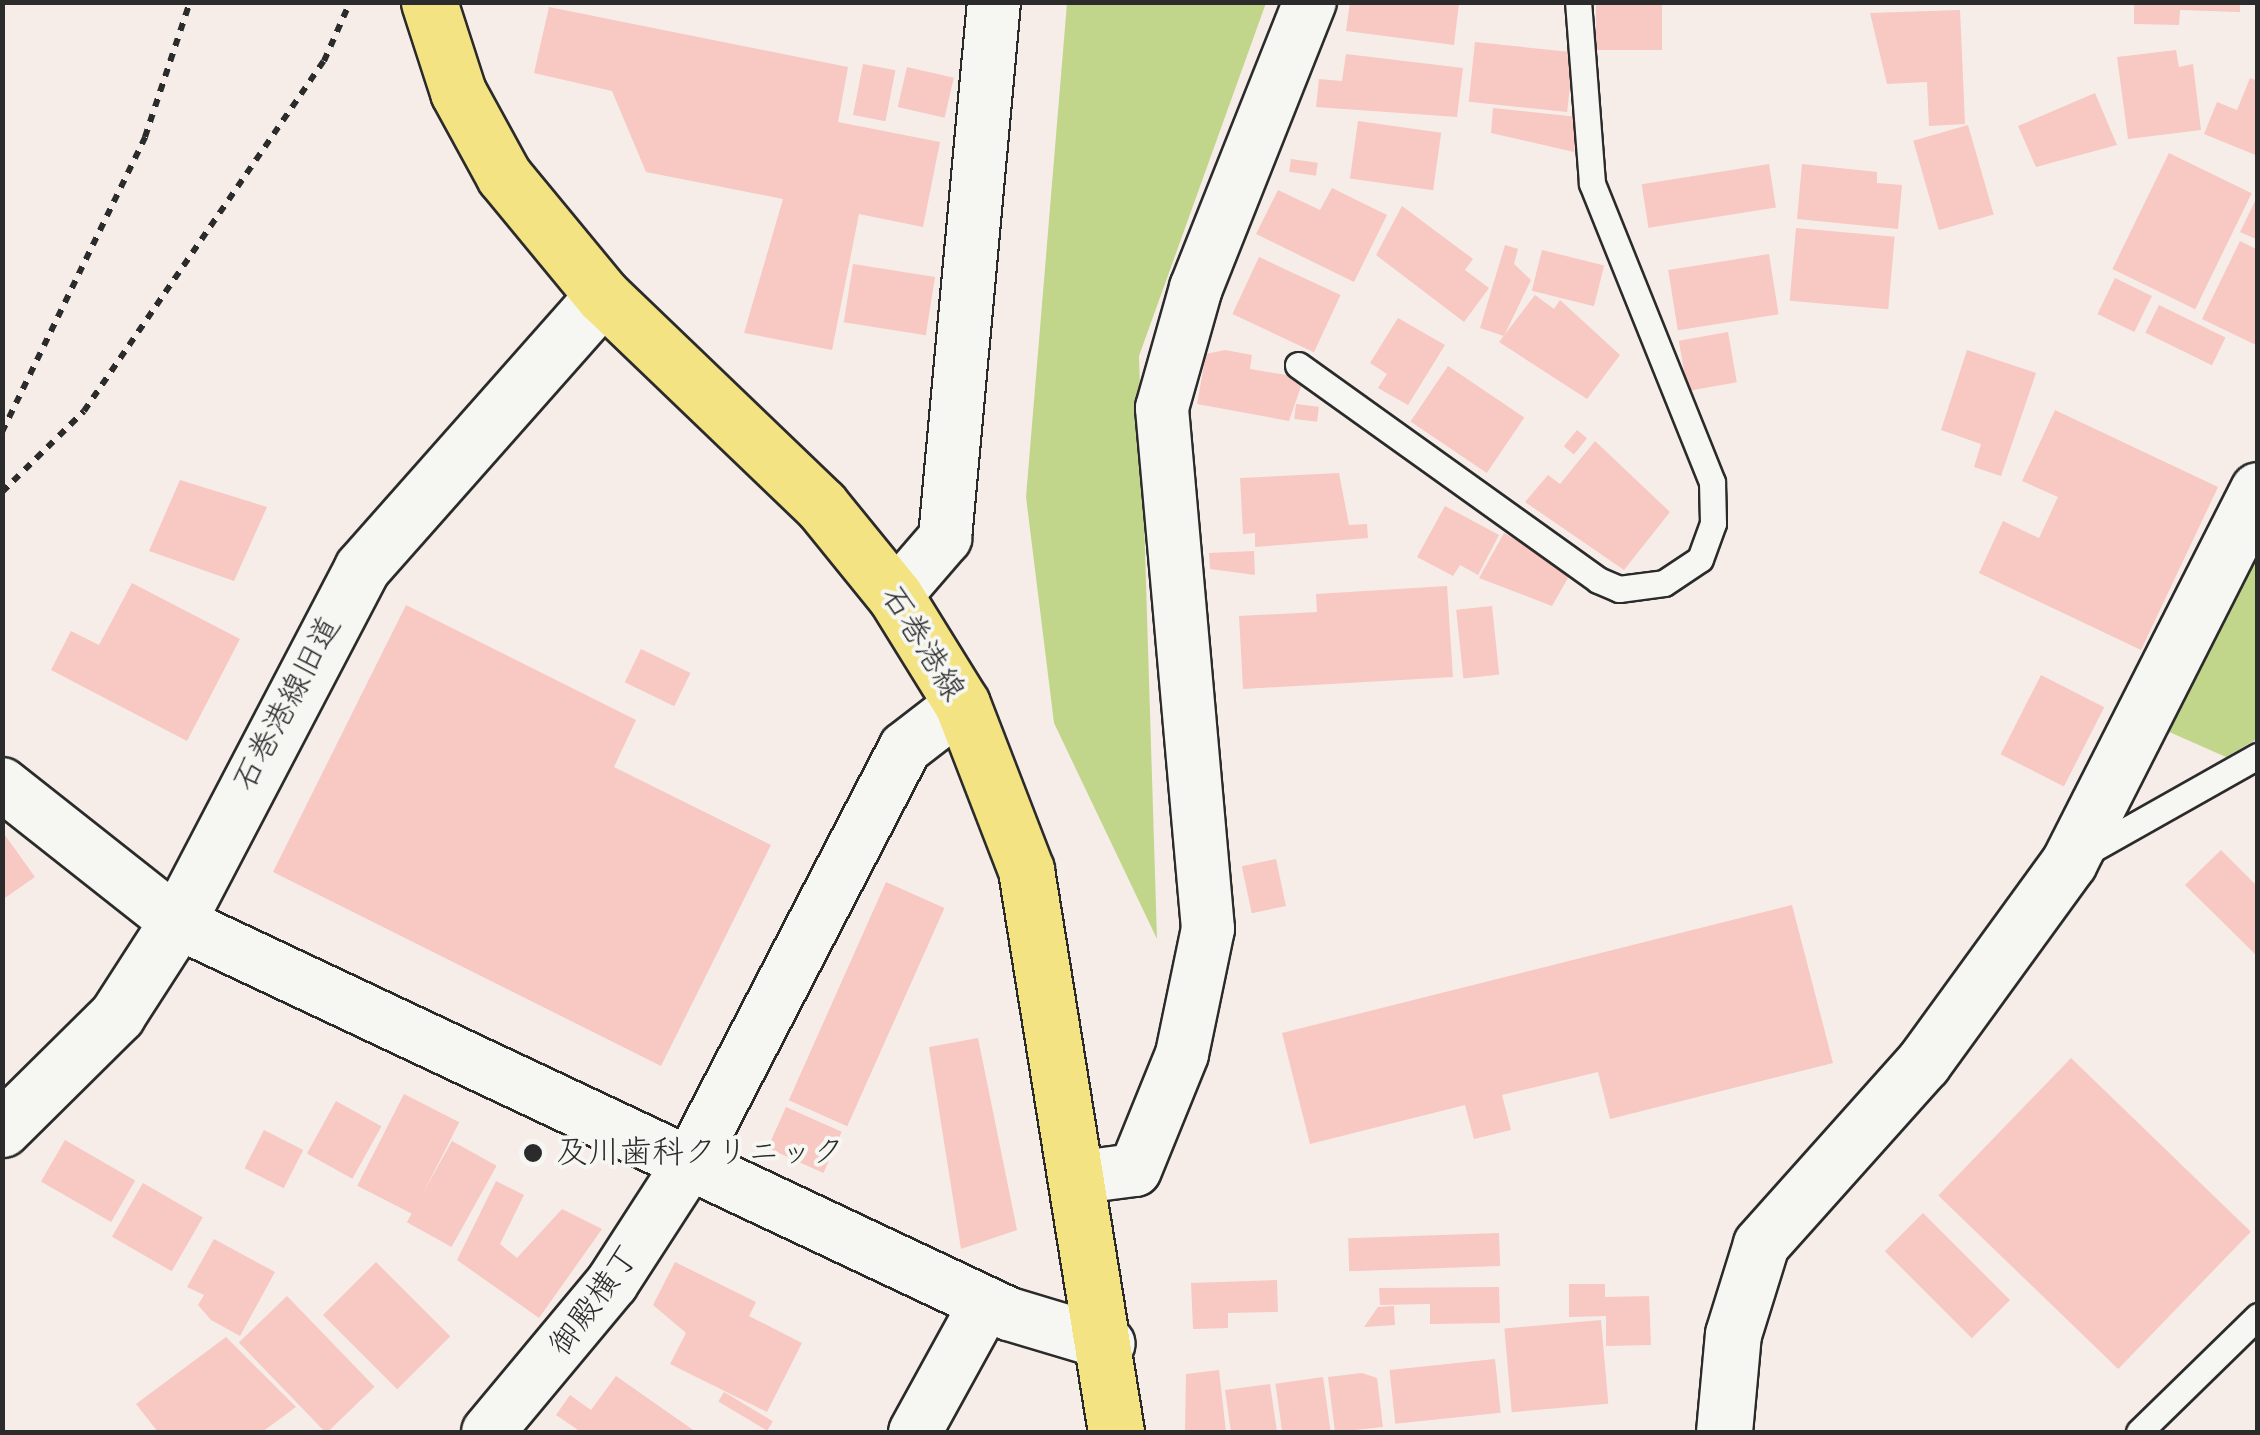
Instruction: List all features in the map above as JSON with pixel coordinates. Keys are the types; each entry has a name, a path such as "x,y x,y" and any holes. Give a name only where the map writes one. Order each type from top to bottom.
{"main road":[{"name":"石巻港線","path":"429,2 458,92 504,176 603,296 821,505 895,596 962,704 1026,870 1109,1344 1116,1432"}],"street":[{"path":"895,596 945,538 994,2"},
{"path":"1082,1176 1135,1170 1182,1054 1208,929 1162,408 1196,288 1310,2"},
{"name":"石巻港線旧道","path":"2,1129 117,1015 177,922 362,568 603,296"},
{"path":"1724,1432 1732,1334 1761,1244 1923,1063 2069,862 2258,490"},
{"name":"御殿横丁","path":"488,1432 612,1283 691,1162 864,814 905,748 962,704"},
{"path":"2,784 177,922 986,1303 1109,1344"},
{"path":"915,1432 986,1303"}],"lane":[{"path":"1298,366 1598,580 1620,589 1664,583 1700,559 1713,523 1712,482 1592,183 1578,2"},
{"path":"2069,862 2258,756"},
{"path":"2139,1432 2258,1316"}],"path":[{"path":"2,432 145,137 190,2"},
{"path":"2,492 84,411 324,61 350,2"}],"green space":[{"path":"1067,3 1266,3 1139,356 1157,939 1054,723 1026,497"},
{"path":"2257,537 2257,739 2226,757 2167,731"}],"building":[{"path":"1350,2 1459,2 1454,45 1346,31"},
{"path":"1596,2 1662,2 1662,50 1596,50"},
{"path":"2134,2 2240,2 2240,12 2180,10 2179,25 2134,24"},
{"path":"549,7 848,67 838,122 940,142 923,227 859,214 832,350 744,333 783,199 646,172 612,91 534,73"},
{"path":"1960,10 1965,124 1929,126 1927,82 1887,84 1870,13"},
{"path":"1475,42 1573,52 1567,112 1469,102"},
{"path":"2176,50 2179,67 2193,64 2201,130 2128,139 2117,57"},
{"path":"1346,54 1463,68 1457,117 1316,107 1319,79 1342,81"},
{"path":"863,64 895,70 885,121 853,115"},
{"path":"907,67 954,78 945,118 898,107"},
{"path":"2250,78 2258,81 2258,156 2204,134 2217,102 2237,110"},
{"path":"2095,93 2117,145 2036,167 2018,126"},
{"path":"1493,108 1578,117 1574,152 1491,133"},
{"path":"1358,121 1441,133 1433,190 1350,178"},
{"path":"1968,125 1994,214 1939,230 1913,141"},
{"path":"2169,153 2252,193 2195,309 2112,269"},
{"path":"1291,159 1318,163 1316,176 1289,172"},
{"path":"1769,164 1776,207 1648,228 1642,184"},
{"path":"1802,164 1877,172 1877,183 1902,185 1898,229 1797,219"},
{"path":"1332,188 1387,215 1354,282 1256,234 1278,190 1320,210"},
{"path":"2258,195 2258,240 2240,232"},
{"path":"1402,206 1473,259 1465,270 1489,288 1464,322 1376,255"},
{"path":"1796,228 1895,237 1888,309 1790,301"},
{"path":"2240,241 2258,250 2258,346 2202,319"},
{"path":"1505,245 1518,249 1514,264 1531,280 1504,336 1480,328"},
{"path":"1542,250 1604,265 1594,306 1532,291"},
{"path":"1769,254 1779,314 1678,330 1668,270"},
{"path":"1259,257 1341,295 1314,352 1232,314"},
{"path":"853,264 935,277 926,335 844,322"},
{"path":"2115,278 2152,296 2134,332 2097,314"},
{"path":"1535,295 1554,309 1560,300 1620,355 1587,399 1499,342"},
{"path":"2159,305 2226,337 2212,365 2145,333"},
{"path":"1398,318 1445,345 1408,405 1378,388 1387,374 1370,363"},
{"path":"1728,332 1737,382 1688,391 1679,341"},
{"path":"1225,350 1252,355 1250,369 1304,378 1289,421 1197,404 1206,354"},
{"path":"1967,350 2036,373 2001,476 1974,467 1981,444 1941,430"},
{"path":"1448,366 1524,417 1487,473 1411,422"},
{"path":"1296,404 1319,407 1317,422 1294,419"},
{"path":"2055,410 2218,487 2141,650 1979,573 2003,521 2039,538 2058,497 2022,481"},
{"path":"1577,430 1587,438 1574,455 1564,446"},
{"path":"1595,441 1670,512 1624,570 1525,502 1548,475 1560,484"},
{"path":"1339,473 1349,525 1367,524 1368,538 1255,547 1255,533 1243,534 1240,478"},
{"path":"180,480 267,507 234,581 149,551"},
{"path":"1445,506 1499,535 1478,575 1460,565 1453,576 1417,557"},
{"path":"1504,533 1572,571 1552,606 1479,578"},
{"path":"1254,551 1255,575 1210,569 1209,553"},
{"path":"132,583 240,639 187,741 51,670 71,631 99,645"},
{"path":"1447,586 1453,677 1243,689 1239,616 1317,612 1316,594"},
{"path":"406,605 636,720 614,767 771,845 661,1066 273,872"},
{"path":"1492,606 1499,675 1463,678 1456,610"},
{"path":"641,649 690,673 674,706 625,682"},
{"path":"2041,675 2104,707 2064,787 2001,754"},
{"path":"2,831 35,877 2,900"},
{"path":"2221,850 2258,887 2258,957 2185,885"},
{"path":"1276,859 1286,906 1252,913 1242,866"},
{"path":"886,882 944,908 847,1126 789,1100"},
{"path":"1792,905 1833,1063 1610,1119 1598,1072 1502,1095 1511,1130 1474,1139 1465,1105 1310,1144 1282,1033"},
{"path":"978,1038 1017,1230 961,1249 929,1047"},
{"path":"2071,1058 2251,1232 2118,1369 1938,1195"},
{"path":"404,1094 459,1122 412,1214 357,1186"},
{"path":"336,1101 381,1126 352,1179 307,1153"},
{"path":"786,1107 842,1132 823,1173 768,1148"},
{"path":"264,1130 303,1150 284,1188 244,1168"},
{"path":"65,1140 135,1180 111,1222 41,1182"},
{"path":"452,1141 497,1166 452,1247 407,1222"},
{"path":"496,1181 524,1195 500,1244 517,1258 562,1209 602,1229 539,1318 457,1260"},
{"path":"143,1183 203,1218 172,1271 112,1237"},
{"path":"1923,1213 2010,1300 1972,1338 1885,1251"},
{"path":"1499,1233 1500,1266 1349,1271 1348,1238"},
{"path":"214,1239 275,1272 240,1336 211,1320 198,1305 204,1295 187,1287"},
{"path":"376,1262 450,1336 397,1389 323,1315"},
{"path":"675,1262 756,1302 749,1316 802,1343 767,1412 670,1364 686,1333 653,1305"},
{"path":"1277,1280 1278,1312 1228,1313 1228,1328 1193,1329 1191,1283"},
{"path":"1569,1284 1605,1284 1605,1297 1649,1296 1651,1345 1606,1346 1606,1316 1569,1317"},
{"path":"1499,1287 1500,1323 1430,1324 1430,1304 1380,1305 1379,1288"},
{"path":"287,1296 375,1387 325,1432 239,1343"},
{"path":"1394,1306 1395,1325 1364,1327 1378,1307"},
{"path":"1601,1320 1608,1404 1512,1412 1504,1328"},
{"path":"226,1337 296,1407 262,1432 158,1432 136,1404"},
{"path":"1495,1359 1501,1413 1395,1424 1390,1370"},
{"path":"1219,1370 1226,1432 1185,1432 1186,1374"},
{"path":"1362,1373 1377,1378 1383,1427 1335,1432 1328,1377"},
{"path":"616,1376 696,1432 581,1432 556,1415 570,1395 591,1410"},
{"path":"1323,1377 1331,1432 1282,1432 1275,1384"},
{"path":"1270,1384 1277,1432 1231,1432 1225,1390"},
{"path":"724,1392 773,1421 767,1431 718,1401"}],"place":[{"name":"及川歯科クリニック","path":"533,1153"}]}
